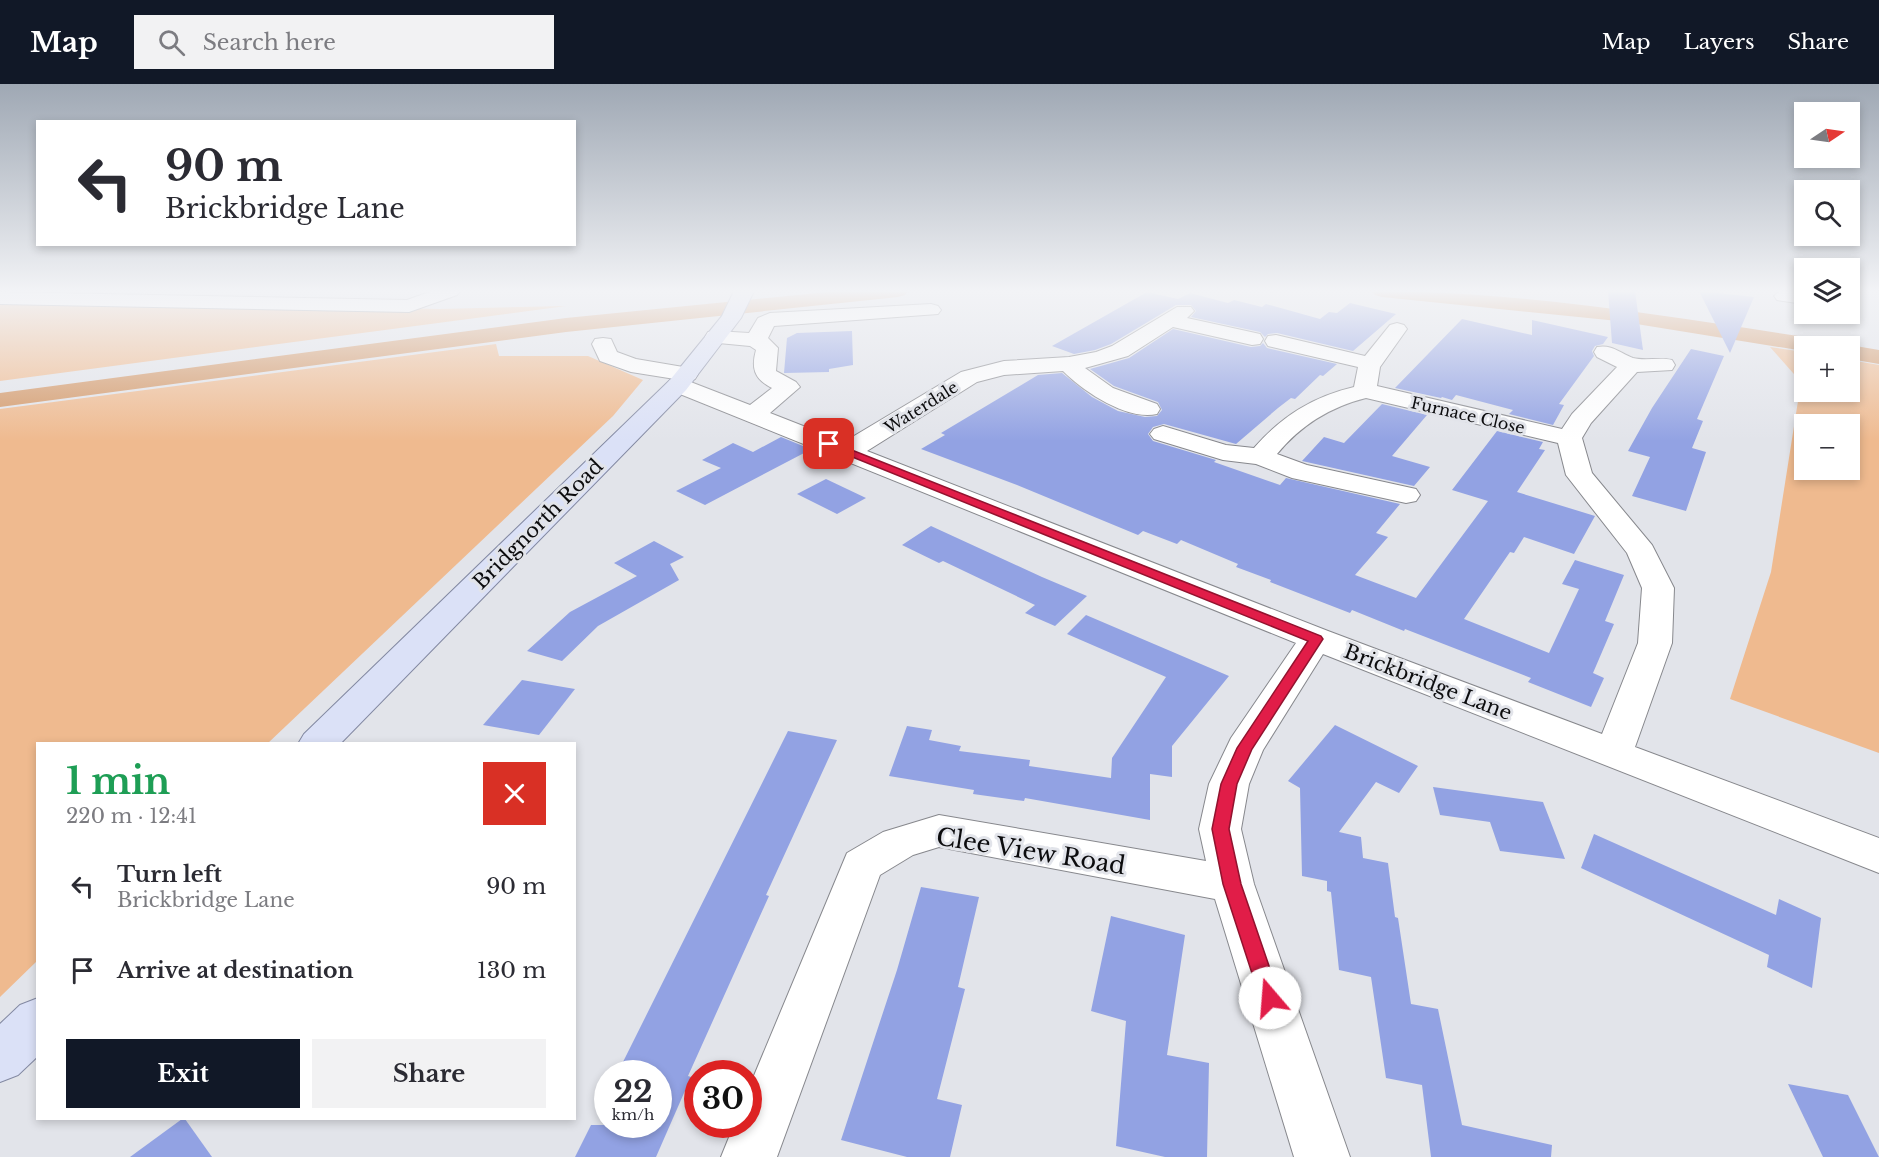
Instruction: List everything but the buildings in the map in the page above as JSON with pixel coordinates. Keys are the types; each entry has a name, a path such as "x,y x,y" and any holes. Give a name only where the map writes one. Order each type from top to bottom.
{"main road":[{"name":"Bridgnorth Road","path":"319,742 683,380 713,341"},
{"path":"0,1058 36,1023"}],"street":[{"path":"752,415 788,387 767,377 762,368 767,348 757,341"},
{"name":"Waterdale","path":"848,451 980,372 1024,365 1069,364 1101,358 1140,341"},
{"name":"Waterdale","path":"1282,341 1371,364"},
{"path":"1262,457 1290,424 1328,403 1366,391 1364,378 1371,364 1389,341"},
{"name":"Brickbridge Lane","path":"603,344 608,356 683,380 752,415 848,451 1316,639 1879,856"},
{"path":"1613,754 1656,643 1658,588 1641,551 1579,475 1569,438 1618,359 1664,365"},
{"path":"1069,364 1082,379 1114,405 1148,409"},
{"name":"Furnace Close","path":"1366,391 1569,438"},
{"path":"1163,434 1223,452 1262,457 1301,472 1406,495"},
{"path":"1316,639 1245,748 1229,784 1220,829 1232,884 1322,1157"},
{"name":"Clee View Road","path":"749,1157 862,865 888,846 914,836 939,831 1232,884"}],"shaded area":[{"path":"0,341 301,341 0,381"},
{"path":"496,344 499,356 588,356 643,380 613,416 269,742 36,742 36,962 0,997 0,409"},
{"path":"1770,347 1794,351 1794,374"},
{"path":"1860,362 1879,365 1879,753 1730,699 1771,572 1794,426 1794,480 1860,480 1860,414 1796,414 1798,402 1860,402"}],"waterway":[{"path":"0,400 445,341"},
{"path":"1786,341 1794,342"},
{"path":"1860,354 1879,357"}],"route":[{"path":"829,444 1316,639 1245,748 1229,784 1220,829 1232,884 1270,998"}]}
